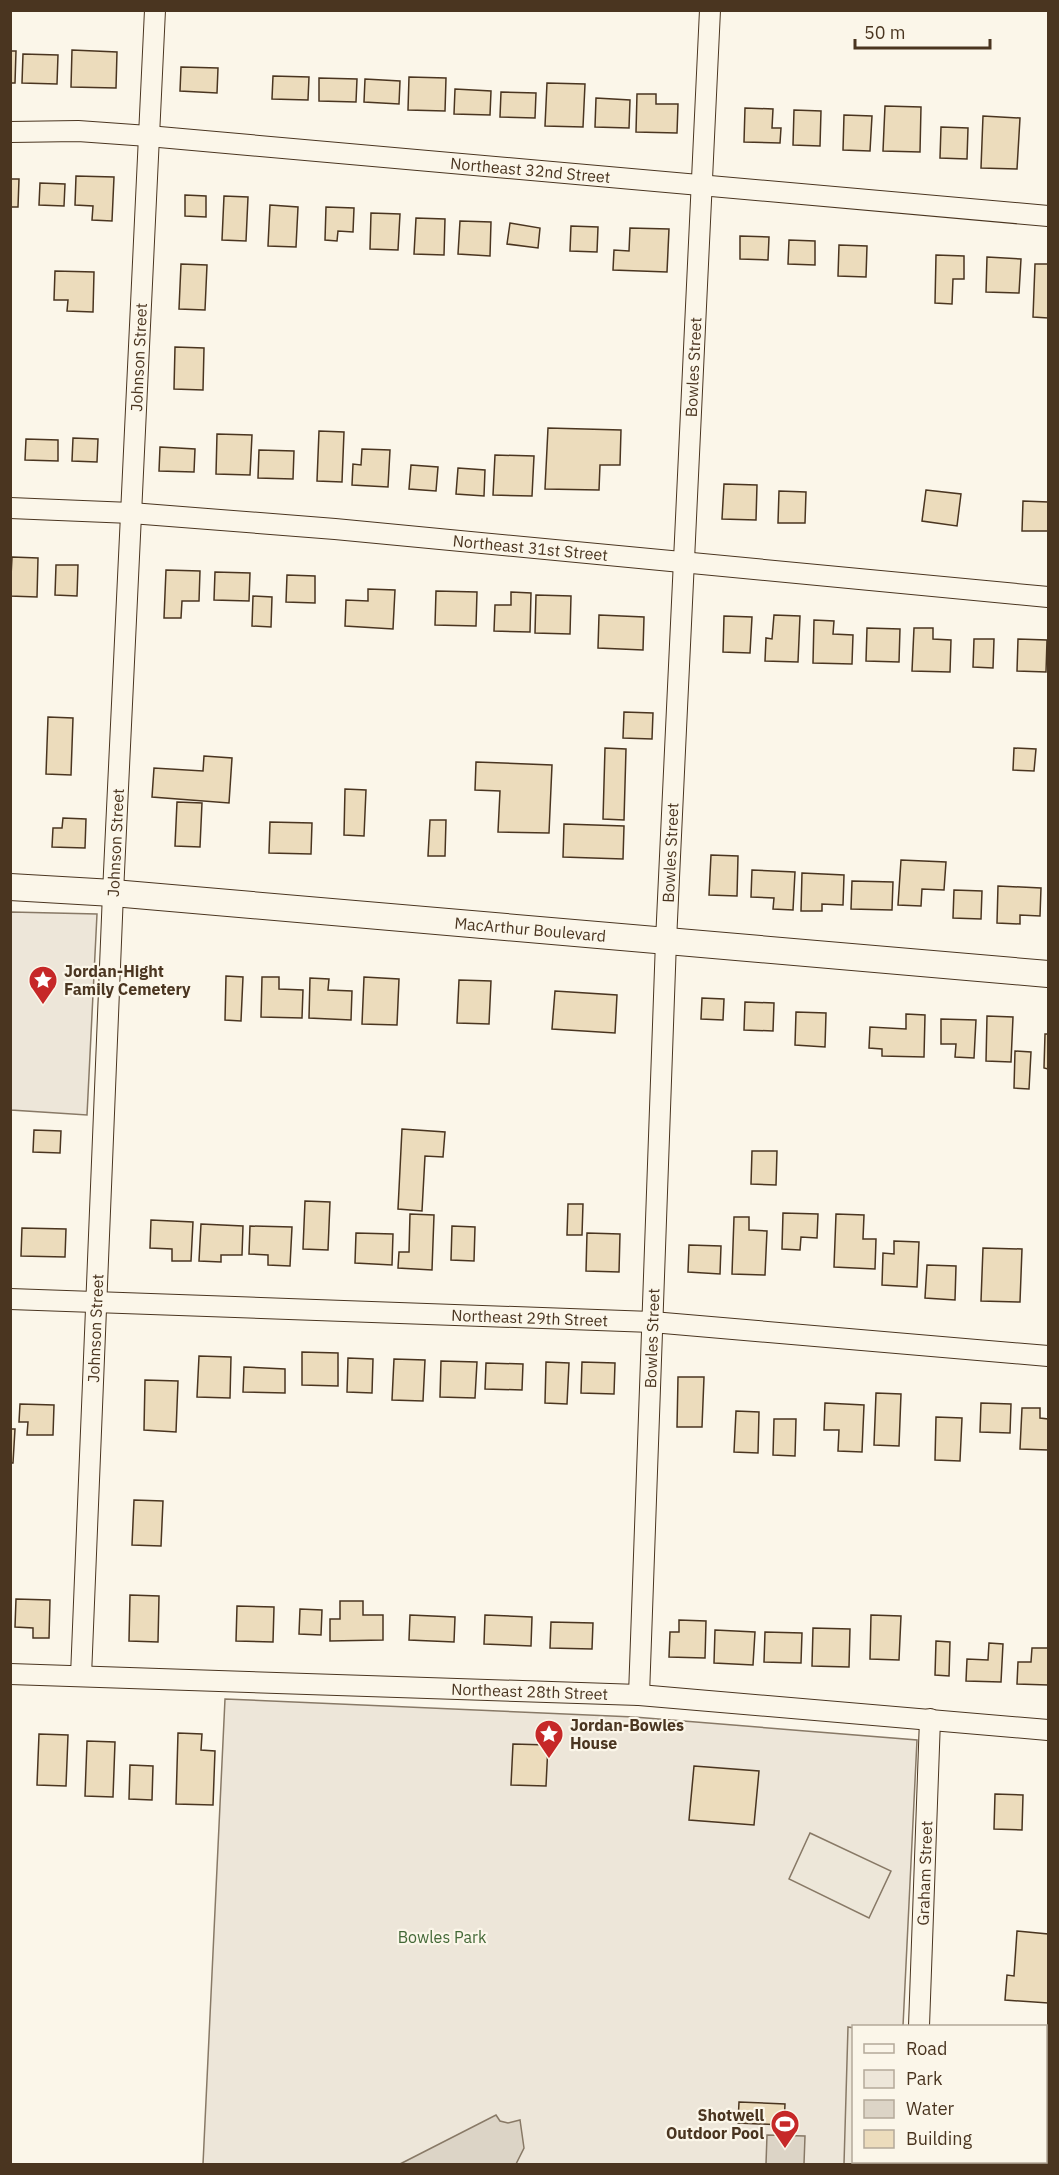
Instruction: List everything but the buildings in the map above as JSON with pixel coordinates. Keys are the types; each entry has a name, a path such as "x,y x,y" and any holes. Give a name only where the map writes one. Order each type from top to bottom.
{"main road":[{"name":"MacArthur Boulevard","path":"10,887 114,893 1048,974"}],"street":[{"name":"Johnson Street","path":"81,1676 155,10"},
{"name":"Bowles Street","path":"639,1695 666,941 710,10"},
{"name":"Northeast 32nd Street","path":"10,132 78,131 148,136 1048,216"},
{"name":"Northeast 31st Street","path":"10,508 131,513 1048,597"},
{"name":"Northeast 29th Street","path":"10,1299 652,1322 1048,1356"},
{"name":"Northeast 28th Street","path":"10,1674 639,1695 1048,1730"},
{"name":"Graham Street","path":"919,2025 930,1719"}],"green space":[{"path":"11,912 97,914 87,1115 11,1110"},
{"name":"Bowles Park","path":"225,1699 634,1717 917,1740 903,2025 852,2025 852,2163 897,2164 203,2164"}],"shaded area":[{"path":"810,1833 891,1871 869,1918 789,1879"},
{"path":"848,2027 852,2028 852,2163 889,2164 844,2164"}],"water":[{"path":"496,2115 500,2121 508,2123 520,2120 524,2148 516,2164 400,2164"},
{"name":"Shotwell Outdoor Pool","path":"767,2135 805,2136 804,2164 766,2164"}],"place":[{"name":"Jordan-Hight Family Cemetery","path":"43,1006"},
{"name":"Jordan-Bowles House","path":"549,1760"},
{"name":"Shotwell Outdoor Pool","path":"785,2150"}]}
